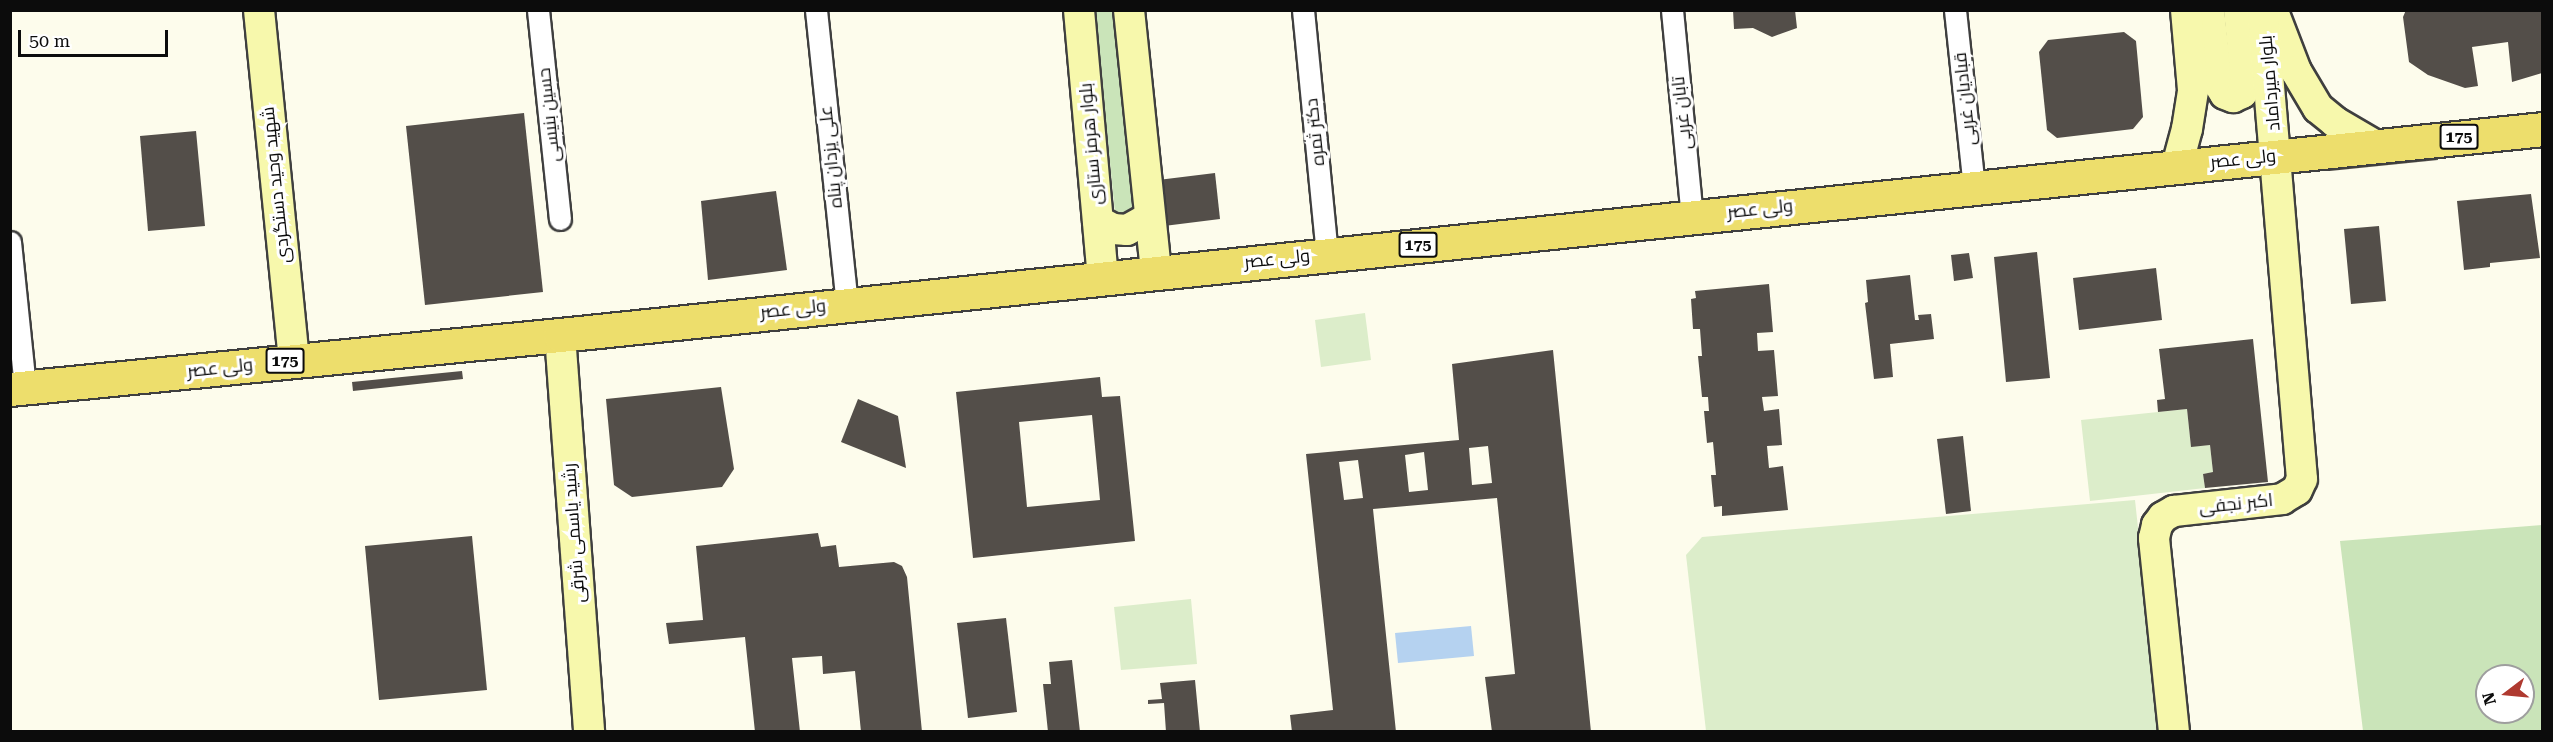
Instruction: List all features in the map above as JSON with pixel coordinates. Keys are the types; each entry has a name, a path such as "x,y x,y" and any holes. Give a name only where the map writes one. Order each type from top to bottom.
{"main road":[{"name":"شهید وحید دستگردی","path":"259,10 294,360"},
{"name":"بلوار هرمز ستاری","path":"1079,10 1103,277"},
{"path":"1130,10 1156,272"},
{"path":"2177,166 2187,129 2193,90 2186,10"},
{"path":"2209,10 2220,88 2225,94 2233,97 2242,93 2246,82 2239,10"},
{"name":"بلوار میرداماد","path":"2263,10 2283,155"},
{"path":"2273,10 2296,71 2318,108 2335,122 2376,146"},
{"name":"ولی عصر","path":"18,388 560,335 2542,129"},
{"name":"اکبر نجفی","path":"2174,732 2154,538 2157,525 2163,517 2174,511 2282,499 2297,490 2302,479 2283,155"},
{"path":"1098,221 1113,229 1127,230 1138,226 1150,217"},
{"name":"رشید یاسمی شرقی","path":"560,335 589,732"}],"street":[{"name":"حسین بنیسی","path":"538,10 560,219"},
{"name":"علی یزدان پناه","path":"816,10 846,304"},
{"name":"دکتر ثمره","path":"1303,10 1327,254"},
{"name":"تابان غربی","path":"1672,10 1692,216"},
{"name":"قبادیان غربی","path":"1955,10 1974,187"},
{"path":"10,242 18,388"}],"green space":[{"path":"1095,11 1113,11 1134,213 1122,221 1115,213"},
{"path":"1365,313 1371,360 1321,367 1315,320"},
{"path":"2187,409 2191,446 2210,445 2213,472 2203,474 2205,488 2090,501 2081,420"},
{"path":"2135,500 2160,731 1706,731 1686,555 1702,537"},
{"path":"2542,525 2542,731 2363,731 2340,541"},
{"path":"1191,599 1197,664 1121,670 1114,607"}],"water":[{"path":"1471,626 1474,656 1398,663 1395,633"}],"building":[{"path":"1733,10 1795,10 1797,28 1772,37 1753,28 1734,29"},
{"path":"2406,10 2542,10 2542,73 2512,82 2508,42 2472,47 2478,86 2465,88 2428,75 2409,62 2403,17"},
{"path":"2124,32 2136,41 2143,117 2133,129 2057,138 2047,130 2039,52 2048,40"},
{"path":"524,113 543,292 425,305 406,126"},
{"path":"196,131 205,226 148,231 140,136"},
{"path":"2437,151 2438,160 2330,171 2329,162"},
{"path":"1215,173 1220,219 1164,226 1158,180"},
{"path":"776,191 787,270 708,280 701,201"},
{"path":"2531,194 2540,258 2490,263 2490,267 2464,270 2457,201"},
{"path":"2379,226 2386,301 2351,304 2344,229"},
{"path":"2037,252 2050,378 2006,382 1994,257"},
{"path":"1969,253 1973,278 1954,281 1951,255"},
{"path":"2156,268 2162,320 2079,330 2073,278"},
{"path":"1910,275 1915,320 1919,320 1918,315 1931,314 1934,339 1890,344 1893,377 1874,379 1865,303 1868,302 1866,280"},
{"path":"1769,284 1773,332 1757,333 1758,351 1774,350 1778,396 1762,397 1764,411 1779,409 1782,445 1767,446 1769,468 1783,466 1788,510 1722,516 1722,506 1714,507 1711,475 1716,475 1713,442 1707,443 1704,411 1709,411 1708,397 1702,397 1698,356 1702,356 1700,329 1693,329 1691,299 1696,298 1695,291"},
{"path":"927,306 928,315 821,326 820,317"},
{"path":"2253,339 2268,482 2205,488 2203,474 2213,472 2210,445 2191,447 2187,409 2158,412 2157,400 2165,399 2159,349"},
{"path":"1553,350 1591,732 1492,732 1485,677 1515,674 1497,498 1373,509 1396,732 1292,732 1290,715 1333,710 1306,454 1459,440 1452,364","holes":["1488,446 1492,483 1472,485 1469,448","1424,452 1428,490 1409,492 1405,455","1358,460 1363,498 1344,500 1339,462"]},
{"path":"462,371 463,379 353,391 352,382"},
{"path":"1100,377 1102,397 1120,396 1135,541 973,558 956,392","holes":["1092,415 1100,500 1027,507 1019,422"]},
{"path":"721,387 734,469 722,487 632,497 614,485 606,399"},
{"path":"858,399 898,416 906,468 841,442"},
{"path":"1963,436 1971,511 1946,514 1937,439"},
{"path":"818,533 821,547 836,545 839,567 894,562 902,566 907,577 922,732 861,732 855,671 823,674 822,656 792,658 800,732 755,732 745,637 669,644 666,623 703,620 696,546"},
{"path":"472,536 487,690 379,700 365,546"},
{"path":"1006,618 1017,712 968,718 957,623"},
{"path":"1072,660 1080,732 1048,732 1043,684 1051,684 1049,662"},
{"path":"1195,680 1200,732 1166,732 1164,703 1148,704 1148,700 1162,699 1160,683"}]}
